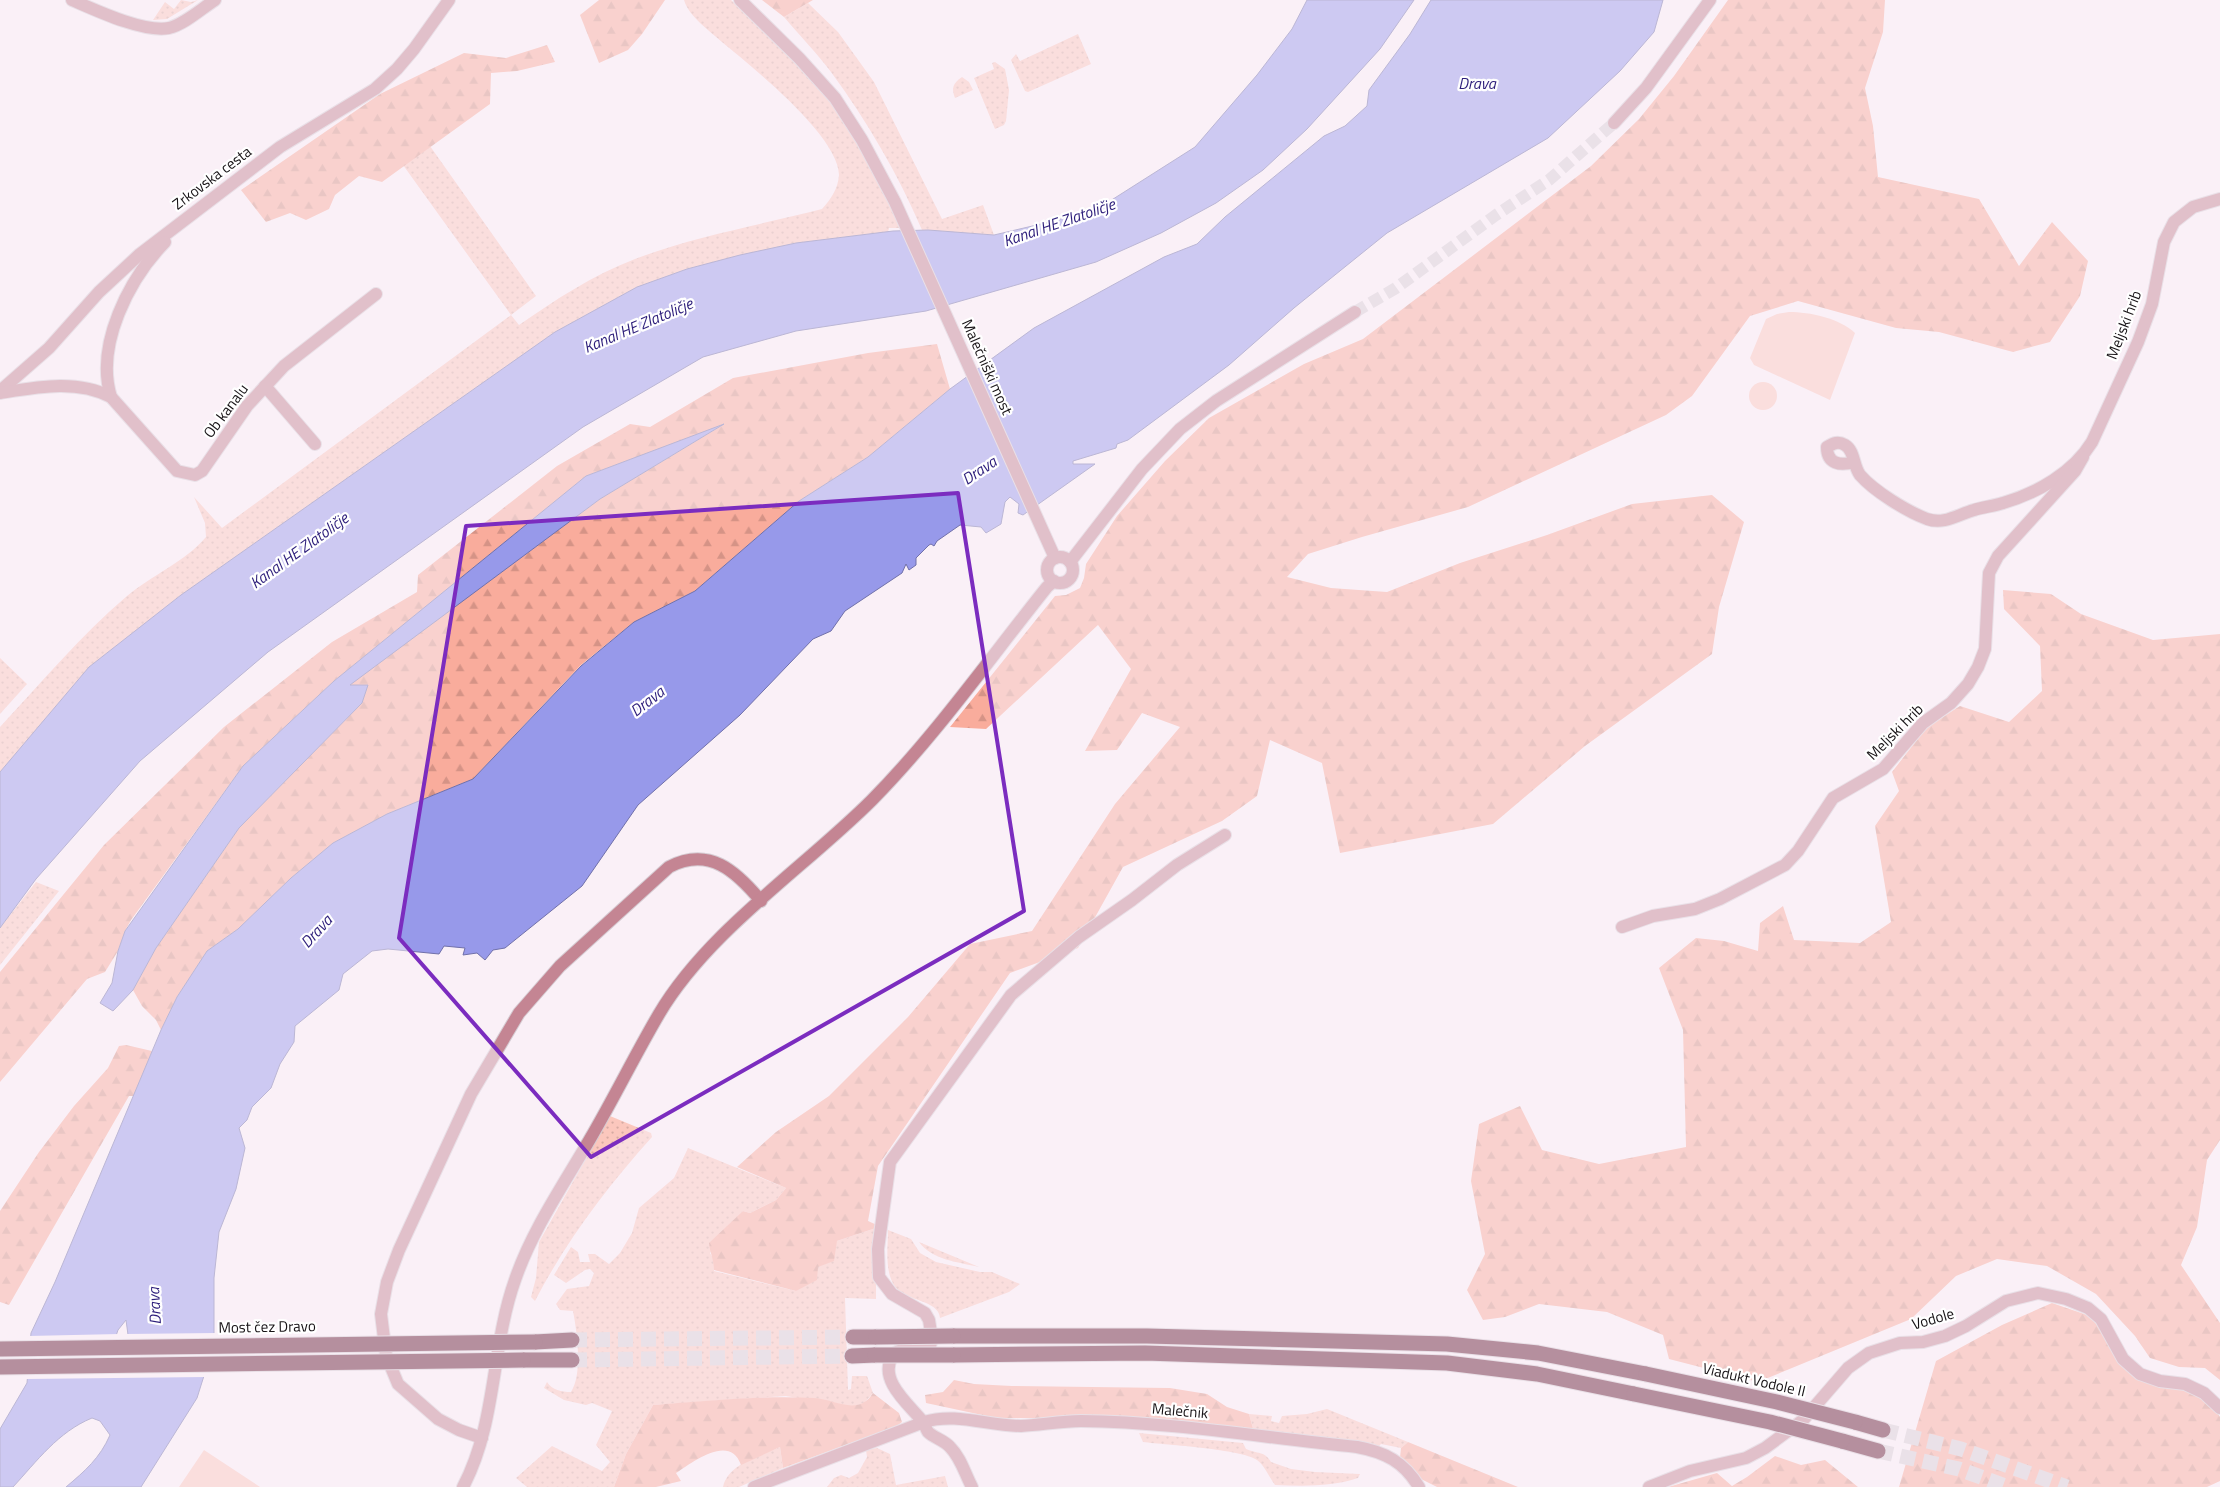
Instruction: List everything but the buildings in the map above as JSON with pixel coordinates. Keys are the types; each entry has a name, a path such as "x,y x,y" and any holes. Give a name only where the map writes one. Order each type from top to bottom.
{"highway":[{"name":"Viadukt Vodole II","path":"853,1337 1147,1336 1447,1344 1538,1353 1646,1374 1777,1402 1883,1430"},
{"name":"Most čez Dravo","path":"0,1349 572,1340"},
{"path":"852,1356 1145,1353 1447,1363 1537,1374 1770,1422 1878,1451"},
{"path":"0,1367 572,1360"}],"street":[{"path":"72,0 138,24 169,28 181,23 215,0"},
{"name":"Zrkovska cesta","path":"0,392 49,348 99,292 140,254 280,147 375,89 409,55 449,0"},
{"name":"Malečniški most","path":"740,0 799,58 835,98 862,140 895,202 1055,558"},
{"path":"1614,123 1646,88 1710,0"},
{"name":"Meljski hrib","path":"1622,928 1654,916 1695,909 1720,899 1785,865 1798,851 1833,798 1883,769 1922,723 1951,703 1968,684 1978,667 1985,649 1989,573 1998,556 2075,471 2103,420 2138,342 2152,304 2164,242 2174,222 2193,207 2220,199"},
{"path":"111,397 106,380 106,362 107,348 115,324 149,258 189,215"},
{"name":"Ob kanalu","path":"0,392 64,385 98,390 111,397 177,471 195,475 202,471 247,406 284,366 376,294"},
{"path":"1070,562 1142,469 1180,429 1216,401 1355,312"},
{"path":"266,386 315,444"},
{"name":"Meljski hrib","path":"1854,462 1860,474 1897,504 1925,518 1942,522 1976,509 2002,504 2034,492 2083,457"},
{"path":"463,1487 482,1438 502,1321 520,1266 540,1226 660,1012 684,976 713,944 833,837 909,760 1047,587 1054,581 1062,582 1070,578 1073,570 1066,558 1051,560 1048,569 1054,581"},
{"path":"972,1487 951,1447 928,1433 924,1422 908,1408 891,1382 889,1367 892,1356 898,1351 925,1350 930,1346 932,1339 929,1320 925,1313 892,1294 879,1277 878,1249 890,1162 1011,995 1079,937 1132,900 1177,865 1225,835"},
{"path":"482,1438 459,1430 438,1419 398,1384 386,1355 381,1314 387,1282 399,1250 471,1094 519,1013 560,966 669,867 682,860 707,858 722,865 736,876 761,901"},
{"name":"Vodole","path":"1649,1487 1690,1471 1746,1458 1765,1448 1803,1420 1848,1368 1869,1353 1900,1343 1923,1342 1945,1336 1966,1326 2006,1301 2038,1293 2066,1299 2088,1308 2101,1319 2124,1359 2140,1374 2160,1381 2185,1384 2204,1393 2220,1408"},
{"name":"Malečnik","path":"754,1487 935,1418 958,1418 998,1425 1022,1426 1080,1421 1166,1426 1357,1447 1386,1454 1400,1463 1419,1487"}],"highlighted area":[{"path":"958,493 1024,911 591,1157 399,938 466,526"}],"shaded area":[{"path":"181,0 191,2 198,0 167,19 153,20 165,2 174,9"},
{"path":"684,0 731,0 798,65 829,101 856,139 901,228 889,228 888,232 796,243 687,269 637,287 555,332 181,595 89,667 0,772 0,727 110,611 137,588 188,554 206,537 205,523 194,497 222,528 511,315 519,325 546,306 619,265 658,251 728,231 822,209 834,193 839,175 835,159 825,141 810,122 772,84 700,23 690,12"},
{"path":"808,3 838,32 874,82 942,219 983,205 994,235 922,230 892,168 857,109 826,65 784,17"},
{"path":"1078,34 1091,64 1028,92 1025,91 1011,60 1016,54 1020,61"},
{"path":"995,62 1005,69 1009,90 1006,121 1004,125 995,129 974,78 994,69 992,63"},
{"path":"962,77 969,82 973,90 955,98 954,86"},
{"path":"430,146 536,296 511,315 403,165"},
{"path":"1789,312 1824,317 1841,323 1855,333 1830,400 1754,365 1750,358 1766,319 1777,314"},
{"path":"1763,382 1773,386 1777,396 1773,406 1763,410 1753,406 1749,396 1753,386"},
{"path":"0,658 27,684 0,714"},
{"path":"36,882 59,891 0,965 0,928"},
{"path":"610,1116 651,1133 652,1137 588,1215 560,1257 535,1301 531,1297 536,1278 539,1242"},
{"path":"688,1148 786,1188 776,1200 750,1213 743,1211 710,1253 714,1260 714,1271 796,1291 818,1267 837,1241 876,1228 876,1299 845,1298 848,1390 851,1389 852,1376 867,1376 873,1393 864,1403 852,1407 786,1396 653,1405 626,1454 614,1487 527,1487 516,1478 552,1446 602,1471 610,1462 596,1445 612,1411 592,1403 586,1405 564,1400 544,1388 547,1382 558,1390 571,1392 575,1384 578,1352 573,1311 560,1310 556,1304 567,1289 589,1286 594,1273 590,1269 585,1270 566,1283 554,1275 571,1247 578,1252 580,1262 590,1262 588,1254 595,1254 609,1264 620,1253 632,1233 639,1208 674,1178"},
{"path":"888,1230 911,1239 920,1253 936,1262 980,1272 992,1272 1020,1284 1009,1292 940,1318 934,1308 907,1296 896,1288 892,1282 888,1268"},
{"path":"919,1242 979,1267 938,1257 924,1248"},
{"path":"1327,1409 1408,1442 1401,1448 1381,1444 1377,1448 1254,1432 1249,1414 1272,1416 1271,1421 1279,1423 1282,1416 1307,1414"},
{"path":"1139,1433 1243,1443 1246,1449 1263,1454 1271,1462 1291,1469 1360,1474 1358,1478 1328,1484 1307,1486 1275,1485 1260,1462 1248,1456 1220,1450 1143,1442"},
{"path":"780,1447 783,1468 739,1487 723,1487 731,1472 738,1466"},
{"path":"877,1448 890,1454 896,1485 945,1476 948,1487 827,1487 834,1478 841,1475 849,1478 858,1473 867,1457 866,1450"},
{"path":"204,1450 260,1487 179,1487"}],"green space":[{"path":"599,0 665,0 642,34 628,50 599,63 580,15"},
{"path":"762,0 813,0 784,17"},
{"path":"1728,0 1885,0 1883,32 1865,88 1873,126 1878,177 1979,199 2019,266 2052,222 2088,261 2080,296 2050,342 2013,352 1939,332 1896,328 1798,301 1750,316 1692,396 1666,415 1468,507 1308,554 1287,577 1331,588 1387,592 1460,563 1547,535 1632,504 1712,495 1744,522 1719,607 1712,654 1585,746 1493,824 1340,853 1322,763 1270,740 1257,796 1222,821 1123,867 1078,948 1010,973 878,1166 868,1221 877,1225 876,1228 837,1241 834,1261 818,1267 817,1280 796,1291 714,1270 709,1243 743,1211 750,1213 776,1200 786,1188 737,1167 776,1132 829,1096 908,1017 970,944 1032,931 1115,804 1180,727 1142,713 1117,750 1085,751 1131,669 1098,625 986,729 950,727 1055,596 1066,595 1080,588 1086,564 1117,516 1165,461 1209,418 1304,364 1363,339 1591,166 1639,119 1674,76"},
{"path":"547,45 555,62 517,71 491,73 490,104 382,182 359,176 335,195 329,209 306,220 290,213 266,222 241,190 380,94 464,53 506,58"},
{"path":"937,344 950,389 868,457 799,501 695,591 634,622 581,665 473,779 387,814 333,843 291,878 238,929 207,951 177,997 161,1030 156,1020 142,1006 133,990 156,948 239,828 362,703 349,685 600,499 721,426 586,476 334,681 243,766 131,920 118,951 105,972 87,979 0,1082 0,972 104,845 224,727 332,642 417,592 418,575 557,466 630,424 650,427 733,378 868,353"},
{"path":"2003,590 2051,594 2081,614 2153,640 2220,634 2220,1140 2207,1160 2197,1227 2181,1265 2220,1323 2220,1380 2205,1368 2179,1367 2150,1358 2135,1336 2096,1294 2047,1266 1997,1259 1956,1276 1911,1319 1758,1382 1669,1359 1663,1335 1607,1312 1539,1304 1505,1317 1483,1320 1467,1290 1485,1254 1471,1181 1479,1124 1520,1106 1542,1150 1599,1164 1686,1147 1683,1030 1659,968 1696,938 1724,941 1758,951 1760,923 1783,906 1794,940 1860,943 1891,922 1875,826 1899,791 1892,772 1927,727 1960,706 2009,722 2042,691 2040,646 2004,609"},
{"path":"126,1045 152,1051 134,1096 129,1096 9,1305 0,1302 0,1211 39,1152 74,1106 108,1068 119,1046"},
{"path":"2052,1303 2090,1316 2110,1342 2144,1376 2186,1388 2212,1404 2220,1417 2220,1481 2207,1487 1899,1487 1936,1361 2002,1325"},
{"path":"954,1380 974,1384 1012,1386 1170,1388 1207,1394 1227,1407 1249,1414 1254,1432 1036,1418 996,1418 926,1403 925,1395 943,1392"},
{"path":"873,1393 899,1413 902,1422 897,1426 783,1468 780,1447 741,1465 736,1456 729,1451 720,1451 701,1457 676,1473 681,1481 656,1487 614,1487 626,1454 653,1405 794,1397 822,1399 853,1405 867,1400"},
{"path":"1408,1442 1518,1487 1437,1487 1419,1478 1400,1458 1401,1448"},
{"path":"1775,1456 1801,1465 1825,1460 1858,1487 1668,1487 1717,1473 1732,1486"}],"water":[{"name":"Kanal HE Zlatoličje","path":"1307,0 1414,0 1380,49 1307,129 1263,170 1216,203 1161,233 1096,262 926,311 796,331 703,357 583,427 268,652 140,761 36,879 0,928 0,772 89,667 181,595 555,332 637,287 687,269 796,243 893,231 928,230 994,235 1058,220 1110,201 1195,147 1257,75 1292,29"},
{"name":"Drava","path":"1431,0 1663,0 1654,32 1620,71 1548,138 1387,233 1294,308 1229,365 1128,440 1117,444 1116,448 1073,461 1073,464 1095,464 1023,515 1018,513 1019,504 1010,497 1005,502 1001,524 986,533 981,527 960,525 937,541 934,546 929,545 916,558 916,565 909,570 906,564 902,573 845,611 831,631 813,639 740,715 638,805 582,886 505,948 493,950 485,960 477,953 463,955 465,948 444,946 439,954 388,949 372,951 343,974 339,990 295,1026 294,1042 280,1064 271,1088 252,1107 247,1120 239,1128 245,1148 236,1189 219,1232 214,1278 214,1344 197,1398 141,1487 66,1487 86,1470 97,1457 110,1435 100,1421 92,1418 58,1439 13,1487 0,1487 0,1429 27,1383 31,1333 55,1282 161,1030 177,997 207,951 238,929 291,878 333,843 387,814 473,779 581,666 634,622 695,591 799,501 868,457 950,389 1034,328 1164,257 1197,244 1225,217 1324,136 1345,126 1367,106 1369,90 1410,34","holes":["126,1320 129,1342 121,1367 106,1365 118,1330"]},
{"path":"724,424 600,499 350,685 368,685 362,703 239,828 156,948 133,990 113,1011 100,1003 112,983 118,951 125,931 243,766 334,681 586,476"}],"pier":[{"path":"216,1333 216,1345 206,1377 25,1379 28,1336 119,1334 108,1365 118,1365 126,1342 126,1334"}],"tunnel":[{"path":"1355,312 1396,288 1496,215 1549,180 1614,123"},
{"path":"572,1340 853,1337"},
{"path":"572,1360 852,1356"},
{"path":"1883,1430 1961,1449 2067,1487"},
{"path":"1878,1451 1959,1469 2008,1487"}]}
